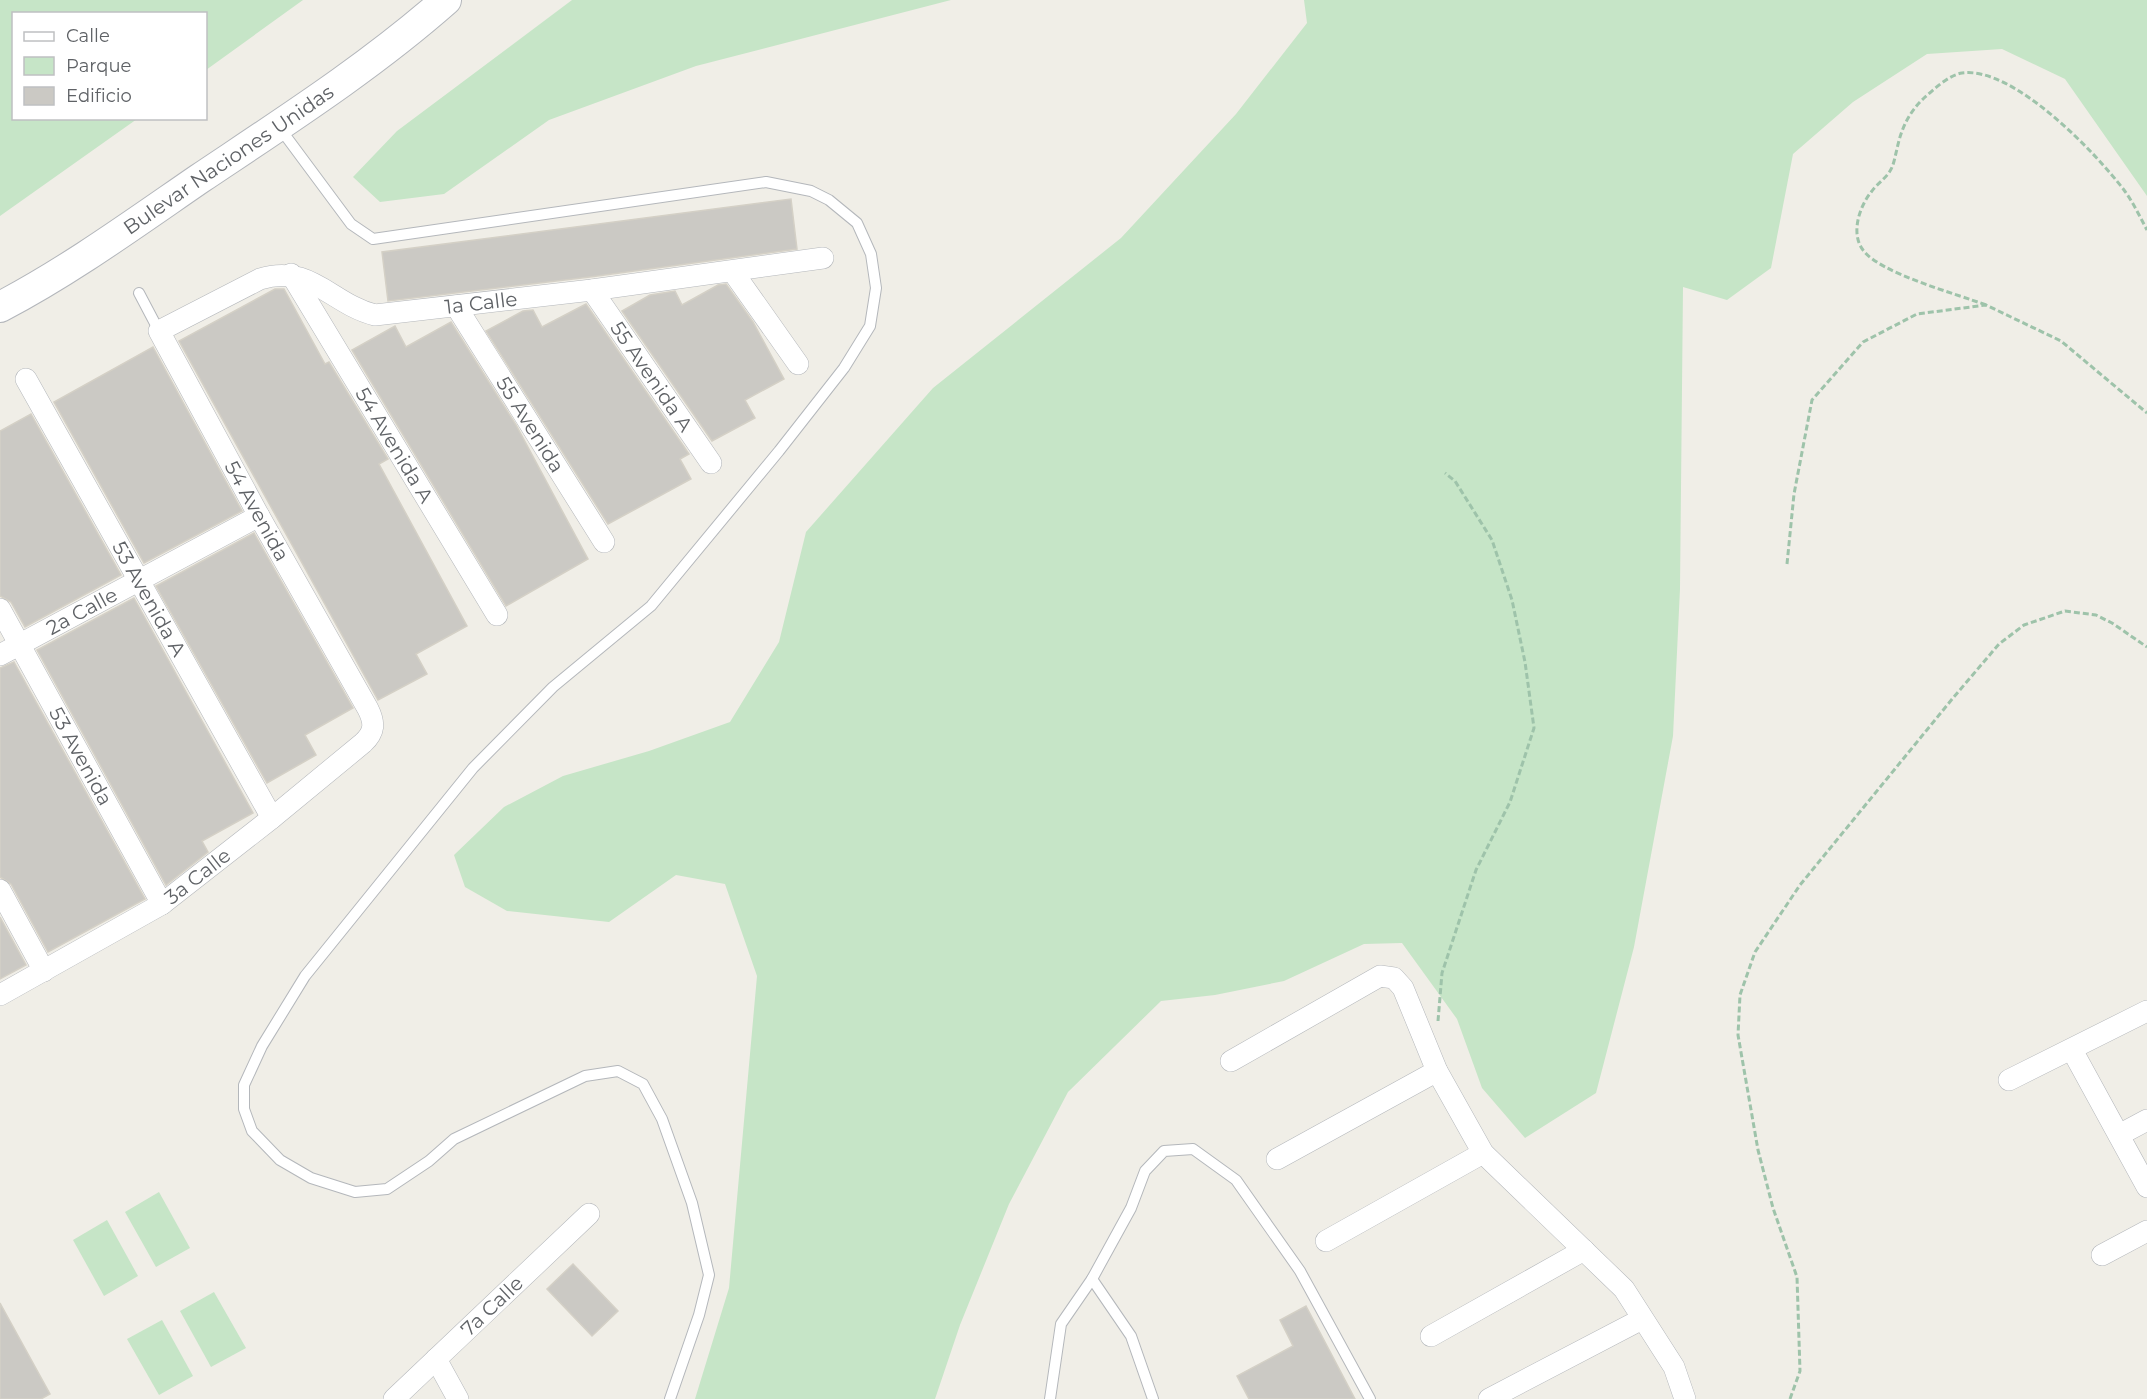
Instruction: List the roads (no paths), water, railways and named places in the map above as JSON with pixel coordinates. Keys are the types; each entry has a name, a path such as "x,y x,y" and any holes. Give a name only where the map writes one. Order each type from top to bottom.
{"main road":[{"name":"Bulevar Naciones Unidas","path":"0,307 125,230 278,126 407,34 446,0"}],"street":[{"name":"1a Calle","path":"291,274 375,315 592,290 823,258"},
{"path":"733,272 798,364"},
{"path":"159,331 260,279 274,274 291,274"},
{"name":"54 Avenida A","path":"291,274 497,615"},
{"name":"55 Avenida A","path":"592,290 711,463"},
{"name":"55 Avenida","path":"456,306 604,542"},
{"name":"54 Avenida","path":"159,331 259,516 368,709 374,727"},
{"name":"53 Avenida A","path":"26,379 272,818"},
{"name":"2a Calle","path":"0,655 259,516"},
{"name":"53 Avenida","path":"0,609 162,904"},
{"name":"3a Calle","path":"0,995 162,904 363,743 374,727"},
{"path":"0,890 44,971"},
{"path":"1231,1061 1380,976 1394,978 1403,988 1437,1071 1483,1153 1624,1289 1674,1367 1685,1399"},
{"path":"2009,1080 2147,1011"},
{"path":"2072,1050 2147,1187"},
{"path":"1277,1159 1437,1071"},
{"path":"2119,1135 2147,1120"},
{"path":"1326,1241 1483,1153"},
{"name":"7a Calle","path":"394,1399 589,1214"},
{"path":"2102,1255 2147,1232"},
{"path":"1431,1336 1584,1250"},
{"path":"1489,1399 1642,1319"},
{"path":"436,1359 458,1399"}],"lane":[{"path":"278,126 351,224 373,239 766,182 811,191 829,200 857,223 871,254 876,288 870,326 844,368 651,606 553,687 473,768 305,976 262,1046 244,1084 244,1108 252,1131 280,1160 311,1178 355,1192 387,1189 429,1161 454,1139 585,1076 618,1071 643,1084 662,1119 692,1203 708,1275 699,1315 670,1399"},
{"name":"54 Avenida","path":"140,293 159,331"},
{"path":"1050,1399 1060,1324 1092,1279 1131,1208 1145,1171 1164,1151 1193,1149 1236,1180 1300,1271 1370,1399"},
{"path":"1092,1279 1131,1336 1153,1399"}]}
